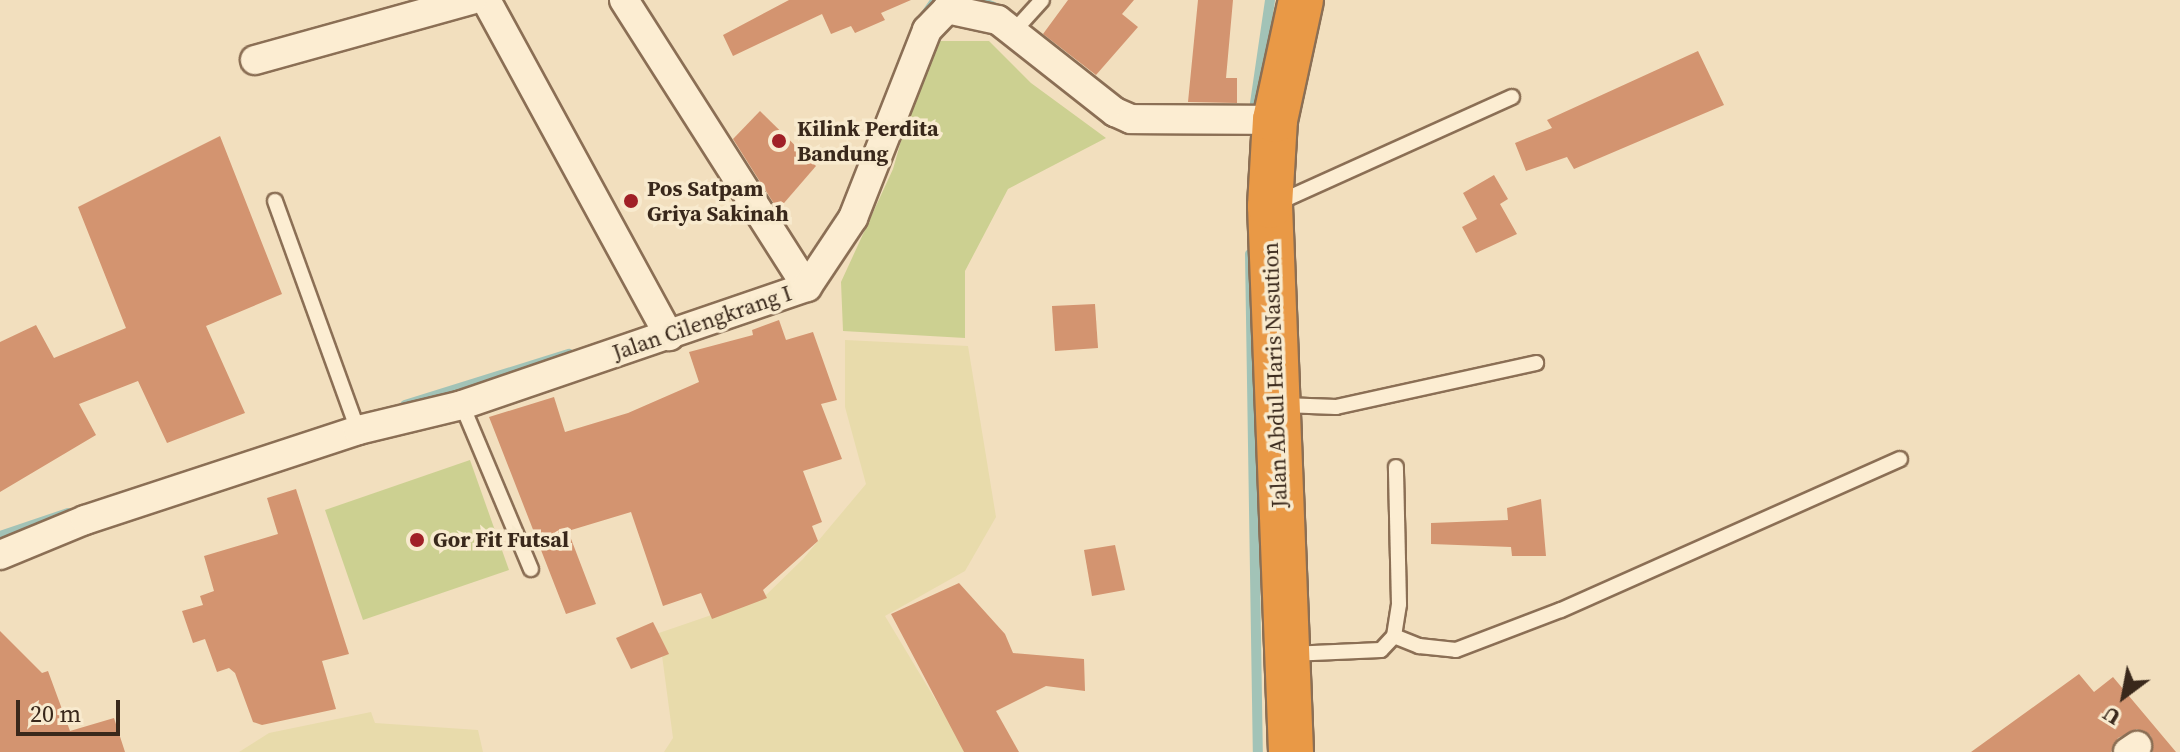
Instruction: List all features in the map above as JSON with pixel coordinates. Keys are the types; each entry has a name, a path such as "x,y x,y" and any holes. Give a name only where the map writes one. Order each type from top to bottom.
{"highway":[{"name":"Jalan Abdul Haris Nasution","path":"1291,752 1274,405 1270,206 1275,120 1301,0"}],"street":[{"path":"255,60 472,0"},
{"path":"486,0 669,336"},
{"path":"624,0 807,287"},
{"name":"Jalan Cilengkrang I","path":"0,555 58,530 358,430 462,405 807,287 853,218 927,30 955,3 986,15 1013,32 1115,112 1131,119 1275,120"}],"lane":[{"path":"1013,32 1042,0"},
{"path":"1270,206 1512,97"},
{"path":"275,201 358,430"},
{"path":"1274,405 1336,407 1536,363"},
{"path":"462,405 531,569"},
{"path":"1394,636 1419,646 1456,650 1561,610 1900,459"},
{"path":"1287,654 1381,650 1394,636 1399,604 1396,467"}],"shaded area":[{"path":"845,340 968,346 996,517 965,571 885,616 967,752 664,752 673,738 659,633 764,597 803,559 866,484 845,407"},
{"path":"371,712 375,723 478,730 483,752 239,752 269,733"}],"green space":[{"path":"940,41 989,41 1031,83 1106,138 1008,189 965,271 965,338 843,331 841,282 893,169 911,106"},
{"name":"Gor Fit Futsal","path":"470,460 509,570 363,620 325,510"}],"building":[{"path":"789,0 911,0 881,13 885,20 855,33 851,26 831,34 822,14 733,56 723,35"},
{"path":"1068,0 1134,0 1122,14 1138,27 1096,75 1043,34"},
{"path":"1198,0 1233,0 1226,78 1237,78 1237,103 1188,102"},
{"path":"1698,51 1724,105 1574,169 1567,157 1526,171 1515,143 1552,128 1547,120"},
{"path":"760,111 816,166 778,210 733,139"},
{"path":"220,136 282,294 206,326 245,413 167,443 138,381 79,404 96,435 0,492 0,342 36,325 54,358 126,328 78,207"},
{"path":"1494,175 1508,199 1500,204 1517,234 1476,253 1462,227 1477,219 1463,193"},
{"path":"1095,304 1098,348 1055,351 1052,306"},
{"path":"779,320 786,340 813,332 837,400 821,404 842,459 803,471 822,522 812,526 818,541 763,590 767,598 712,619 701,593 663,606 631,512 568,531 596,604 566,614 489,417 554,397 565,432 628,413 699,382 689,352 753,335 752,330"},
{"path":"296,489 349,654 322,661 336,709 262,725 253,722 235,673 229,668 217,672 205,639 193,643 182,611 203,605 200,596 214,591 204,556 278,534 267,498"},
{"path":"1541,499 1546,556 1512,556 1511,547 1431,544 1431,523 1508,520 1507,508"},
{"path":"1115,545 1125,590 1092,596 1084,550"},
{"path":"959,583 1005,634 1013,653 1084,659 1085,691 1046,686 996,711 1019,752 964,752 891,614"},
{"path":"653,622 669,654 631,669 616,638"},
{"path":"0,631 42,673 48,671 70,731 114,718 125,752 0,752"},
{"path":"2079,674 2094,692 2113,677 2176,752 2153,752 2151,736 2137,729 2118,738 2111,752 1971,752"}],"waterway":[{"path":"919,24 936,0"},
{"path":"976,0 994,7"},
{"path":"1253,117 1270,0"},
{"path":"1250,254 1258,752"},
{"path":"405,405 569,354"},
{"path":"0,536 68,513"}],"place":[{"name":"Kilink Perdita Bandung","path":"779,141"},
{"name":"Pos Satpam Griya Sakinah","path":"631,201"},
{"name":"Gor Fit Futsal","path":"417,540"}]}
